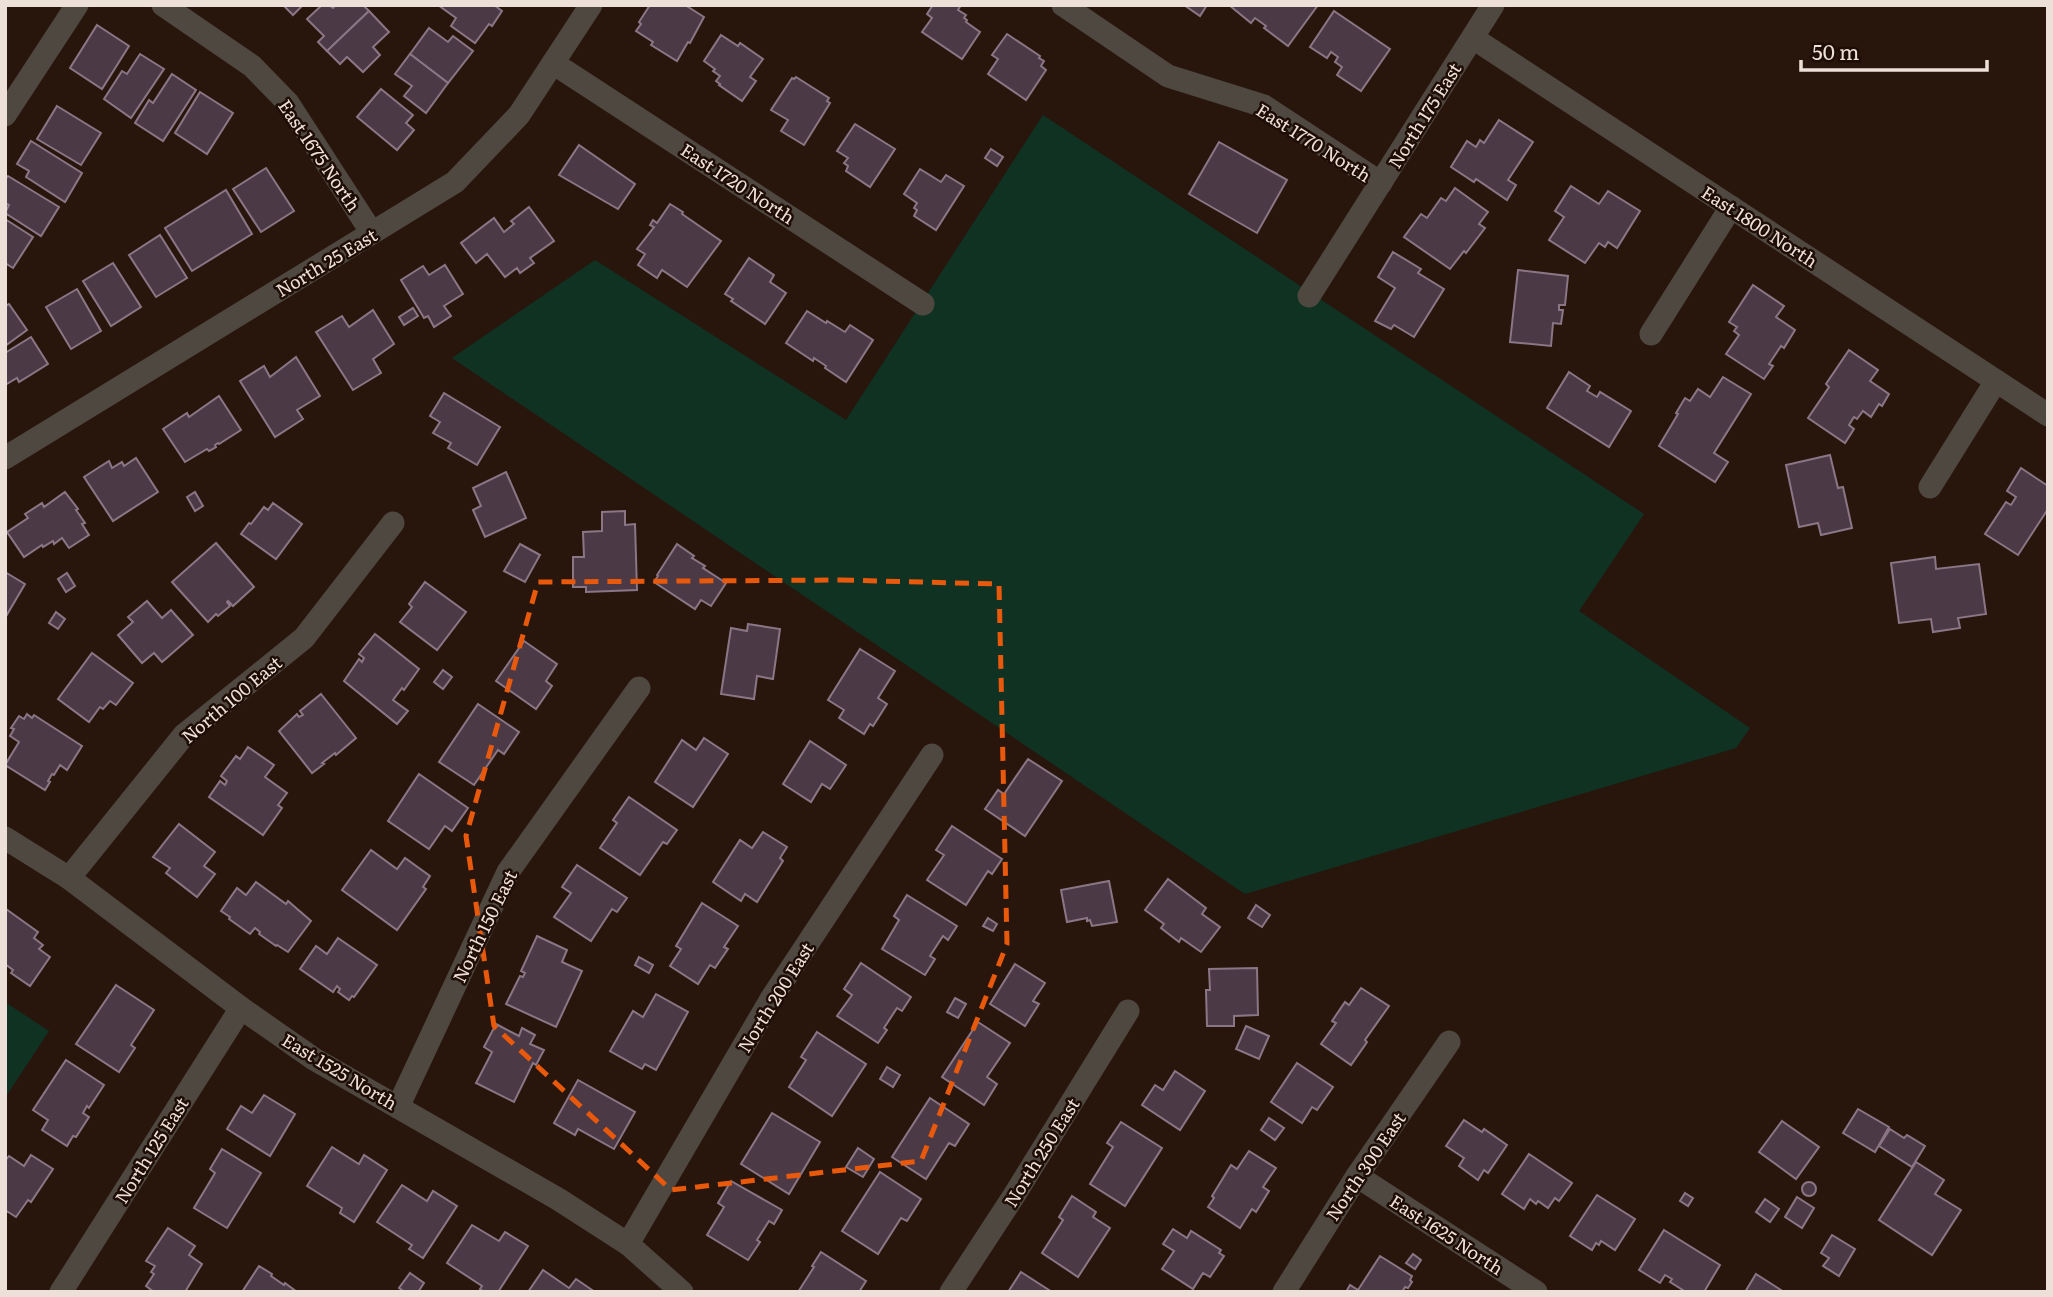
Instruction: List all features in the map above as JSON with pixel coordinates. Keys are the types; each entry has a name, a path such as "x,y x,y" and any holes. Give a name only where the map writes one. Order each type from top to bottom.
{"street":[{"path":"5,115 77,5"},
{"name":"East 1675 North","path":"163,5 252,66 288,103 372,233"},
{"name":"North 25 East","path":"5,458 455,182 519,115 591,5"},
{"name":"East 1770 North","path":"1063,5 1168,76 1264,106 1381,183"},
{"name":"North 175 East","path":"1309,296 1493,5"},
{"name":"East 1800 North","path":"1473,38 2048,415"},
{"name":"East 1720 North","path":"553,63 923,304"},
{"path":"1651,334 1731,207"},
{"path":"1930,487 1996,381"},
{"name":"North 100 East","path":"69,878 184,734 304,638 393,523"},
{"name":"North 150 East","path":"398,1107 508,872 639,688"},
{"name":"North 200 East","path":"628,1244 771,999 932,755"},
{"name":"East 1525 North","path":"5,838 69,878 241,1008 314,1059 558,1199 628,1244 682,1292"},
{"name":"North 125 East","path":"61,1292 241,1008"},
{"name":"North 250 East","path":"951,1292 1016,1194 1128,1011"},
{"name":"North 300 East","path":"1284,1292 1357,1176 1449,1042"},
{"name":"East 1625 North","path":"1357,1176 1536,1292"}],"highlighted area":[{"path":"840,580 999,584 1007,944 921,1161 671,1190 494,1026 466,836 538,582"}],"green space":[{"path":"1043,115 1644,514 1579,611 1750,728 1736,748 1245,894 452,358 595,260 846,420"},
{"path":"5,1002 49,1031 5,1098"}],"building":[{"path":"283,5 303,5 293,15"},
{"path":"322,5 333,8 336,5 363,5 369,11 327,51 318,42 324,36 307,19"},
{"path":"438,5 494,5 502,11 475,43 451,26 456,18"},
{"path":"650,5 685,5 704,17 677,61 651,45 653,42 636,31"},
{"path":"933,5 961,5 958,10 966,15 966,22 980,32 962,59 922,32 932,18 927,14"},
{"path":"1184,5 1207,5 1200,16"},
{"path":"1229,5 1318,5 1288,46 1255,18 1251,23"},
{"path":"369,11 389,32 373,47 380,55 363,72 347,57 340,64 327,51"},
{"path":"1334,11 1390,49 1361,91 1337,75 1342,67 1335,62 1338,57 1331,52 1327,58 1310,47"},
{"path":"97,25 129,46 102,89 70,68"},
{"path":"429,28 448,42 453,36 473,51 448,83 410,54"},
{"path":"1007,34 1044,61 1041,66 1046,70 1026,100 988,74 998,59 992,55"},
{"path":"721,35 738,46 740,43 763,59 750,77 756,81 742,101 719,85 716,81 720,76 704,61"},
{"path":"140,54 164,69 131,118 104,99 122,71 127,74"},
{"path":"410,54 448,83 426,113 404,96 412,86 395,74"},
{"path":"172,74 196,90 163,141 135,123 149,100 153,103"},
{"path":"796,77 829,98 827,101 830,103 804,145 781,131 788,120 771,110 792,78"},
{"path":"381,89 413,115 406,123 414,130 397,150 357,117"},
{"path":"200,92 233,113 207,154 175,133"},
{"path":"57,106 101,133 81,165 37,139"},
{"path":"1499,120 1533,142 1508,180 1516,185 1507,200 1476,179 1474,182 1451,167 1467,141 1476,147 1480,140 1484,143"},
{"path":"855,124 895,149 870,187 846,171 848,166 844,163 848,158 837,151"},
{"path":"31,141 82,173 65,202 26,177 29,171 17,164"},
{"path":"1219,142 1287,180 1257,233 1189,194"},
{"path":"579,145 635,184 618,209 559,175"},
{"path":"991,149 1003,157 997,166 985,158"},
{"path":"266,168 294,211 261,232 233,189"},
{"path":"920,169 941,182 946,175 964,186 936,230 914,216 917,203 904,194"},
{"path":"8,176 59,207 41,236 5,213 9,205 5,203 5,180"},
{"path":"1571,186 1599,204 1608,191 1640,211 1617,248 1608,242 1605,247 1599,243 1585,263 1549,240 1564,217 1555,211"},
{"path":"1455,188 1488,212 1479,224 1485,228 1450,269 1404,237 1421,214 1427,218 1441,198 1446,201"},
{"path":"226,190 252,234 192,271 165,228"},
{"path":"670,204 721,241 687,287 662,270 657,278 638,265 645,254 637,249 654,227 650,225 653,220 657,223"},
{"path":"529,207 554,241 530,258 534,263 520,273 517,268 505,277 487,254 476,263 461,243 494,218 504,232 514,224 511,221"},
{"path":"5,219 33,237 13,268 5,263"},
{"path":"160,235 187,278 156,297 129,255"},
{"path":"1393,252 1421,269 1418,273 1444,289 1414,337 1394,325 1391,329 1375,321 1395,288 1378,277"},
{"path":"749,258 774,275 770,282 786,293 765,324 725,294"},
{"path":"113,263 141,307 111,326 83,281"},
{"path":"445,265 463,294 444,306 451,316 434,327 428,316 424,318 401,280 423,266 429,275"},
{"path":"1518,270 1568,276 1565,305 1559,305 1559,310 1563,310 1561,324 1553,323 1551,346 1510,342"},
{"path":"1753,285 1784,306 1776,317 1795,330 1784,348 1781,346 1769,364 1773,366 1764,379 1726,354 1739,335 1734,331 1737,327 1729,322"},
{"path":"77,289 101,331 71,349 46,307"},
{"path":"9,304 27,330 5,346 5,306"},
{"path":"413,308 418,316 404,325 399,317"},
{"path":"373,310 394,344 373,359 381,373 353,390 316,332 342,316 349,327"},
{"path":"807,311 845,332 850,325 873,340 846,382 814,358 813,361 786,343"},
{"path":"31,337 48,364 19,382 17,378 5,385 5,353"},
{"path":"1849,350 1878,370 1870,381 1889,394 1871,417 1863,411 1857,419 1854,417 1849,425 1854,429 1845,443 1808,418 1829,387 1826,384"},
{"path":"296,357 320,396 297,410 303,419 275,437 240,381 264,366 270,377"},
{"path":"1569,372 1590,386 1587,391 1597,397 1600,392 1631,411 1609,447 1547,408"},
{"path":"1723,377 1751,394 1714,453 1728,462 1715,482 1659,446 1685,398 1690,401 1698,389 1710,397"},
{"path":"444,393 500,427 477,465 448,448 451,443 433,433 440,422 430,416"},
{"path":"219,396 241,430 209,451 207,449 185,462 163,429 187,413 189,417"},
{"path":"1830,455 1838,488 1843,487 1852,528 1821,535 1818,523 1799,527 1786,465"},
{"path":"136,458 158,492 113,521 84,477 109,461 112,468 122,462 124,466"},
{"path":"2021,468 2048,486 2048,509 2018,555 1985,534 2006,502 2011,505 2016,497 2007,491"},
{"path":"506,472 526,518 485,537 473,510 481,506 473,488"},
{"path":"65,492 78,509 76,510 89,535 69,548 62,538 54,544 53,541 43,547 42,545 24,557 7,532 28,518 25,514 42,503 44,507"},
{"path":"195,492 203,506 195,511 187,497"},
{"path":"273,503 302,524 276,559 241,534 264,507 268,510"},
{"path":"625,511 625,525 635,524 637,590 586,592 586,587 573,587 573,557 584,557 583,532 602,531 602,512"},
{"path":"216,543 254,587 233,606 228,601 230,606 208,622 172,582"},
{"path":"520,544 540,555 525,582 504,571"},
{"path":"677,544 705,566 703,568 726,583 711,606 701,600 695,609 654,582"},
{"path":"1935,557 1936,569 1979,564 1986,614 1958,618 1960,628 1933,632 1931,619 1899,623 1891,563"},
{"path":"5,572 25,584 5,618"},
{"path":"67,573 75,586 66,592 58,579"},
{"path":"425,582 466,612 437,650 400,622 412,607 409,604"},
{"path":"147,601 162,618 171,610 193,635 162,662 154,653 142,663 118,635 133,622 128,617"},
{"path":"56,612 65,619 58,629 49,623"},
{"path":"748,624 780,629 773,679 757,676 754,699 721,694 731,628 747,631"},
{"path":"375,634 419,669 393,700 408,711 397,724 344,681 359,659 362,662 364,658 359,654"},
{"path":"524,641 557,664 546,681 552,686 536,709 496,681"},
{"path":"860,649 895,671 878,698 887,704 873,726 870,724 864,734 839,718 844,710 828,700"},
{"path":"92,653 133,683 116,705 110,701 103,709 100,707 89,722 58,699"},
{"path":"443,670 452,677 443,689 434,682"},
{"path":"321,694 356,738 312,773 279,731 297,714 299,717 303,715 300,711"},
{"path":"478,704 519,732 504,754 498,750 474,785 439,762"},
{"path":"27,714 32,718 34,715 82,746 67,770 60,765 54,775 52,774 45,790 5,765 19,742 10,736 14,729 11,728 19,716 24,719"},
{"path":"704,738 728,754 693,807 655,782 682,740 696,750"},
{"path":"810,741 846,765 830,789 822,784 811,802 783,784"},
{"path":"248,747 274,765 265,777 287,793 278,805 282,808 263,835 209,797 220,781 225,785 227,781 221,776 236,756 240,759"},
{"path":"1028,759 1062,781 1025,836 985,809 998,790 1004,794"},
{"path":"419,774 468,808 452,831 445,826 429,849 388,821"},
{"path":"629,797 677,830 667,844 663,842 640,875 600,848 617,823 613,820"},
{"path":"179,824 215,852 204,866 215,874 197,897 166,873 170,868 153,857"},
{"path":"952,826 1002,859 992,874 988,871 966,905 927,880 944,855 936,850"},
{"path":"763,832 787,847 780,858 783,861 757,902 745,894 741,901 713,882 740,840 752,848"},
{"path":"371,850 397,869 405,858 430,876 423,887 426,889 397,930 342,890"},
{"path":"577,865 627,898 617,912 612,909 591,941 554,917 571,893 562,887"},
{"path":"1168,879 1206,908 1202,914 1220,927 1201,952 1181,938 1179,942 1161,928 1164,924 1145,910"},
{"path":"1109,881 1117,922 1092,926 1087,918 1067,922 1061,890"},
{"path":"256,882 286,904 288,901 311,921 288,952 259,934 255,928 250,934 221,911 237,888 246,895"},
{"path":"907,895 957,926 948,940 943,936 930,956 935,959 925,975 882,949 899,920 894,916"},
{"path":"702,903 738,926 724,947 728,949 715,968 710,965 698,984 670,966 681,949 676,946"},
{"path":"1256,905 1270,915 1262,927 1248,918"},
{"path":"6,909 38,932 34,938 43,945 39,949 50,957 30,986 11,973 13,970 5,964"},
{"path":"988,918 997,924 993,931 983,926"},
{"path":"537,936 567,950 562,962 582,971 556,1027 506,1004 520,976 523,977 525,973 521,971"},
{"path":"338,938 377,965 349,1000 338,992 340,989 337,986 333,992 300,969 316,946 327,954"},
{"path":"639,957 653,965 649,973 635,965"},
{"path":"861,963 911,997 902,1011 897,1008 878,1043 837,1016 852,995 844,989"},
{"path":"1015,964 1045,983 1033,1001 1039,1004 1025,1026 990,1004"},
{"path":"1257,968 1258,1015 1234,1016 1234,1026 1207,1026 1206,990 1210,990 1209,969"},
{"path":"116,985 154,1010 131,1045 135,1048 119,1072 76,1044"},
{"path":"1361,988 1389,1006 1351,1065 1321,1044 1336,1023 1332,1021 1345,1002 1349,1005"},
{"path":"656,994 688,1012 656,1070 645,1064 642,1069 610,1051 633,1011 643,1017"},
{"path":"955,998 966,1004 958,1018 947,1012"},
{"path":"978,1022 1010,1043 987,1077 997,1084 984,1105 942,1077"},
{"path":"496,1024 519,1036 522,1028 535,1035 530,1044 544,1050 536,1065 533,1063 514,1102 476,1083 492,1052 484,1047"},
{"path":"1246,1026 1269,1036 1259,1059 1236,1049"},
{"path":"817,1032 866,1064 832,1116 789,1087 806,1060 801,1057"},
{"path":"66,1060 104,1085 83,1113 89,1117 67,1146 42,1130 48,1120 33,1110"},
{"path":"1297,1063 1333,1087 1317,1110 1312,1107 1302,1123 1271,1102"},
{"path":"887,1067 900,1075 893,1087 880,1079"},
{"path":"1175,1071 1205,1091 1180,1130 1142,1105 1155,1085 1163,1090"},
{"path":"578,1080 635,1112 614,1149 578,1129 575,1135 554,1123"},
{"path":"264,1095 295,1114 270,1156 227,1129 241,1106 252,1113"},
{"path":"930,1098 969,1124 955,1146 949,1143 926,1179 892,1157"},
{"path":"1858,1109 1889,1127 1875,1152 1843,1133"},
{"path":"772,1113 820,1142 789,1194 741,1164"},
{"path":"1269,1118 1284,1128 1275,1140 1261,1130"},
{"path":"1464,1120 1482,1132 1484,1129 1507,1145 1488,1173 1484,1170 1478,1180 1459,1166 1464,1158 1446,1146"},
{"path":"1782,1121 1819,1147 1796,1179 1759,1152"},
{"path":"1121,1122 1162,1148 1125,1206 1090,1184 1113,1147 1107,1143"},
{"path":"1890,1129 1925,1146 1912,1167 1879,1146"},
{"path":"332,1147 359,1164 364,1155 387,1170 354,1222 340,1213 342,1208 307,1186"},
{"path":"858,1148 874,1159 863,1177 846,1167"},
{"path":"222,1149 261,1173 227,1228 194,1208 215,1173 210,1169"},
{"path":"1249,1151 1276,1168 1263,1187 1269,1191 1256,1212 1252,1209 1240,1228 1208,1207 1231,1165 1237,1169"},
{"path":"1529,1154 1572,1183 1559,1201 1555,1198 1548,1208 1530,1199 1524,1209 1502,1194"},
{"path":"31,1155 53,1169 31,1202 28,1200 16,1217 5,1210 5,1161 9,1156 24,1166"},
{"path":"1916,1162 1944,1180 1935,1194 1961,1210 1932,1255 1879,1220"},
{"path":"880,1172 921,1199 907,1221 901,1218 878,1254 842,1231"},
{"path":"731,1181 782,1210 774,1224 769,1221 748,1260 707,1235 724,1207 718,1203"},
{"path":"1809,1182 1814,1184 1814,1194 1809,1196 1804,1194 1802,1189 1804,1184"},
{"path":"402,1185 427,1201 433,1191 457,1206 423,1258 409,1249 412,1245 377,1222"},
{"path":"1685,1193 1693,1198 1688,1206 1680,1201"},
{"path":"1597,1195 1635,1219 1615,1250 1601,1241 1599,1245 1596,1243 1592,1250 1570,1236"},
{"path":"1072,1196 1096,1212 1093,1217 1110,1228 1078,1277 1042,1253 1063,1220 1059,1217"},
{"path":"1797,1197 1814,1208 1802,1228 1785,1217"},
{"path":"1765,1199 1779,1209 1770,1222 1756,1212"},
{"path":"472,1225 499,1241 505,1232 528,1246 498,1292 484,1292 480,1289 482,1286 447,1263"},
{"path":"168,1228 195,1246 189,1255 202,1264 185,1292 154,1292 146,1286 154,1274 151,1272 155,1266 146,1261"},
{"path":"1173,1229 1187,1238 1191,1231 1221,1250 1219,1253 1224,1256 1210,1277 1203,1273 1193,1289 1162,1269 1174,1251 1163,1244"},
{"path":"1664,1230 1720,1265 1704,1292 1686,1292 1670,1282 1672,1279 1665,1275 1660,1283 1639,1270"},
{"path":"1832,1235 1855,1249 1839,1276 1823,1266 1829,1258 1821,1253"},
{"path":"821,1252 866,1281 859,1292 798,1292"},
{"path":"1413,1254 1421,1260 1415,1269 1406,1263"},
{"path":"1380,1256 1412,1276 1408,1288 1405,1287 1402,1292 1346,1292 1350,1285 1358,1290"},
{"path":"259,1266 284,1285 285,1283 297,1292 242,1292"},
{"path":"543,1270 569,1288 576,1279 595,1292 528,1292"},
{"path":"1021,1272 1052,1292 1008,1292"},
{"path":"410,1273 424,1283 418,1292 405,1292 399,1288"},
{"path":"1756,1274 1784,1292 1745,1292"}]}
